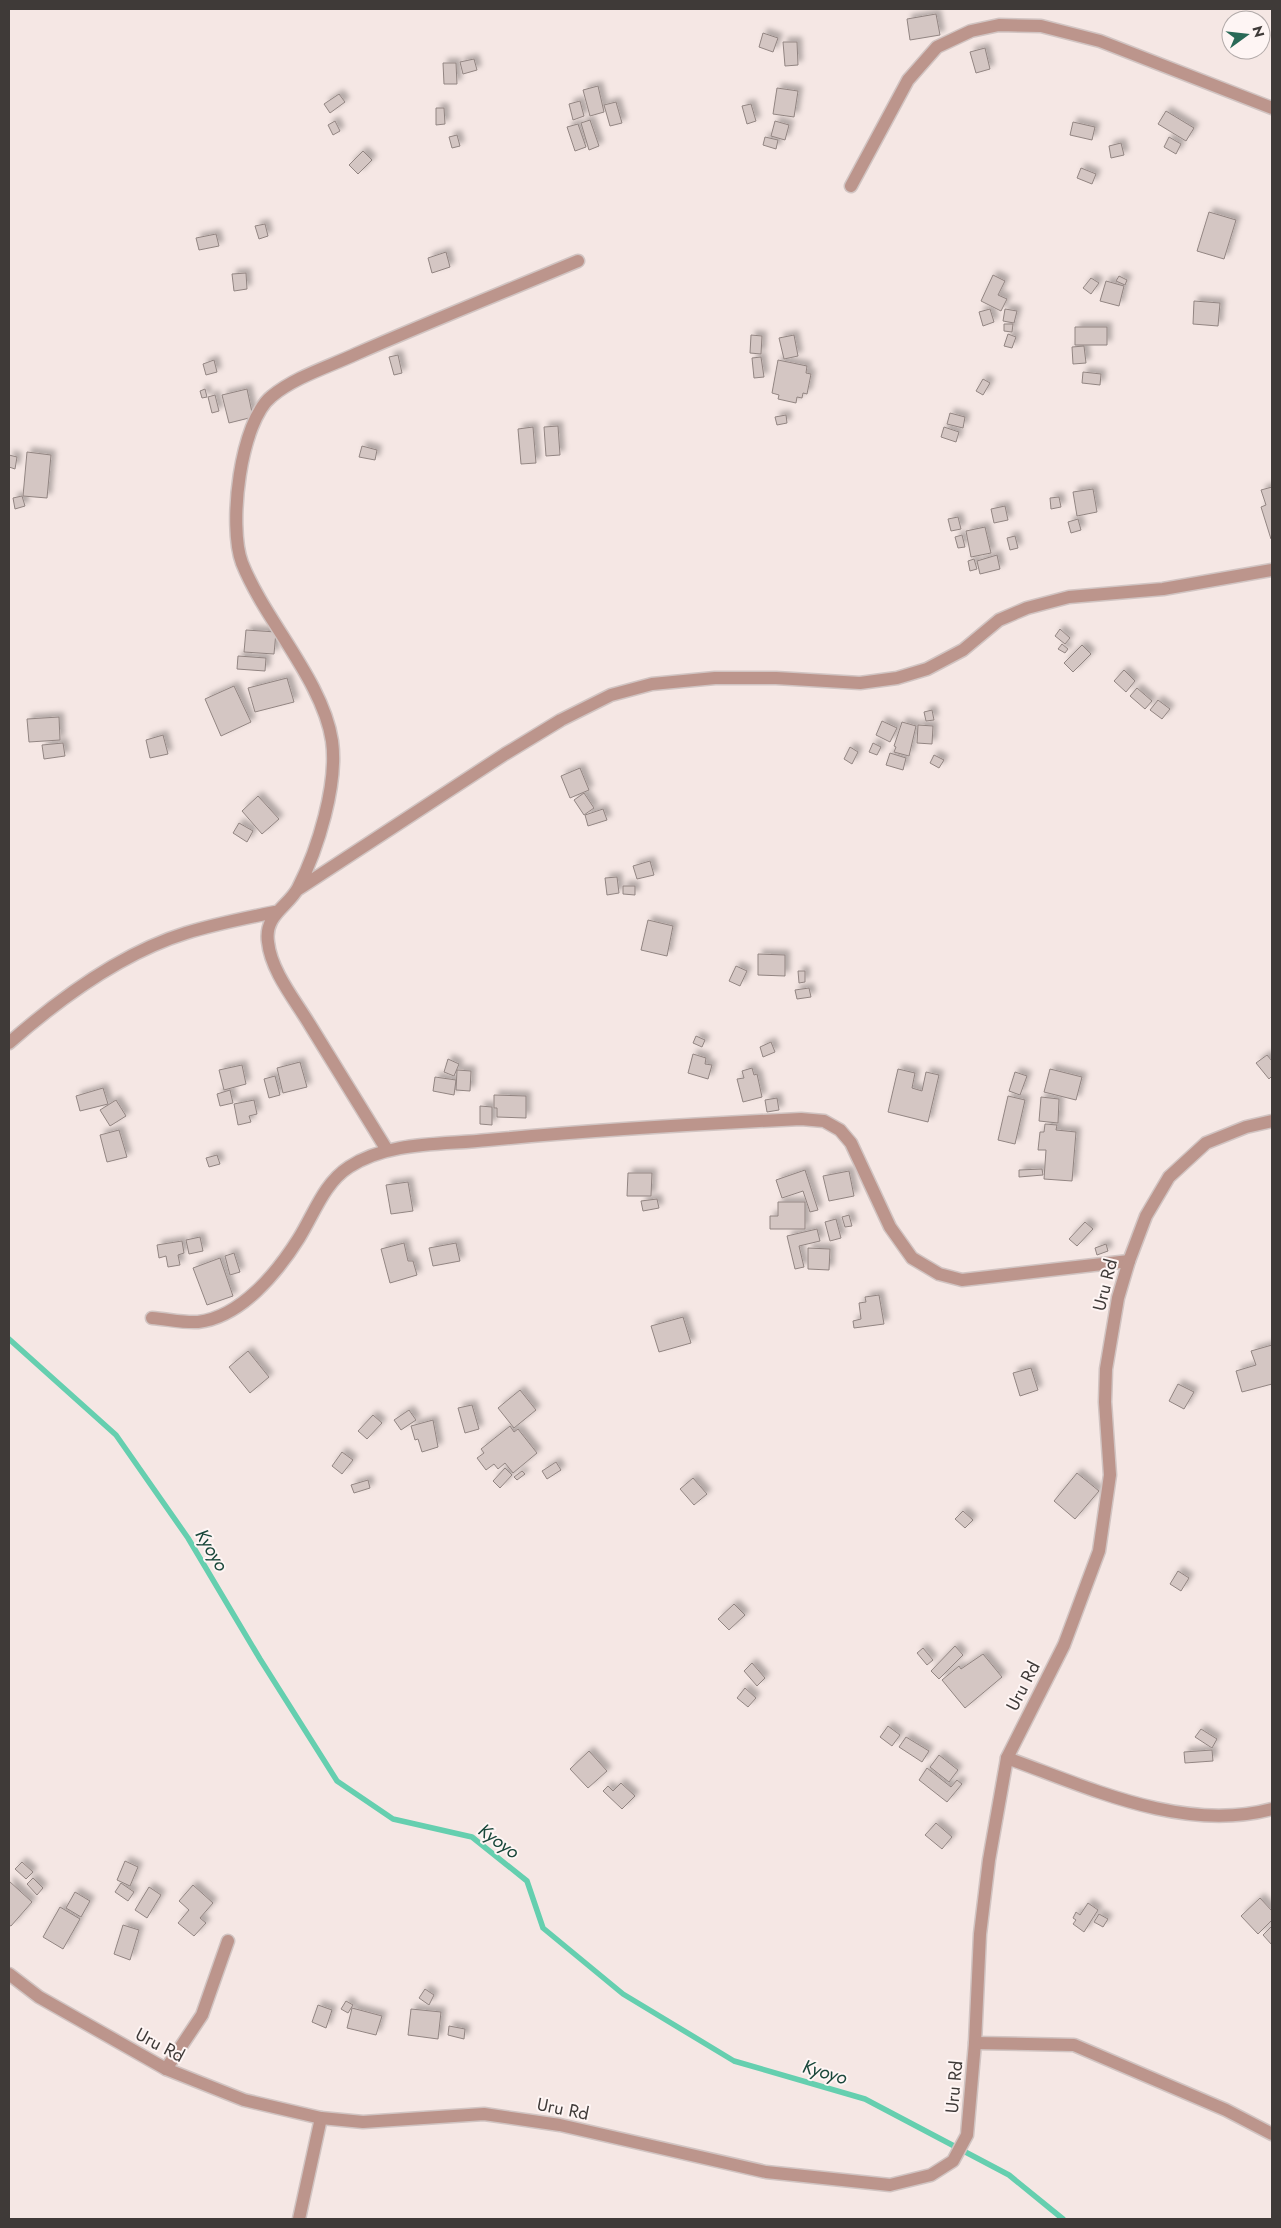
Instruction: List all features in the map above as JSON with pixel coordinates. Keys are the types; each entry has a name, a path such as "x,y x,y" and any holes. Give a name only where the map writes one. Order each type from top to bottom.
{"street":[{"path":"851,186 908,80 937,47 971,30 999,25 1042,26 1100,41 1197,81 1272,108"},
{"path":"297,890 324,816 333,774 332,740 321,704 255,590 241,560 235,530 236,491 254,423 269,397 293,382 578,261"},
{"path":"386,1150 280,976 267,940 268,927 275,912 297,890 505,754 561,720 611,695 652,684 715,678 776,678 860,683 897,678 927,669 963,650 999,620 1027,608 1069,597 1162,590 1272,570"},
{"path":"9,1043 73,990 152,946 185,933 275,912"},
{"path":"152,1318 196,1322 230,1312 263,1283 281,1262 299,1238 315,1206 331,1184 348,1167 386,1150 601,1130 802,1119 824,1121 840,1130 851,1142 890,1227 912,1258 939,1274 962,1280 1129,1261"},
{"name":"Uru Rd","path":"9,1974 39,1997 166,2069 244,2100 321,2118 363,2122 484,2114 560,2125 766,2172 890,2185 931,2175 953,2161 967,2135 975,2043 981,1925 997,1804 1008,1758 1064,1645 1099,1551 1110,1475 1105,1402 1106,1369 1118,1298 1129,1261 1146,1216 1169,1177 1206,1143 1246,1127 1272,1121"},
{"path":"1008,1758 1096,1791 1156,1808 1212,1817 1256,1814 1272,1810"},
{"path":"166,2069 202,2015 228,1941"},
{"path":"975,2043 1074,2045 1218,2106 1272,2134"},
{"path":"299,2219 321,2118"}],"building":[{"path":"936,14 940,35 910,40 907,19"},
{"path":"763,33 778,38 773,52 759,47"},
{"path":"783,42 797,42 798,65 785,66"},
{"path":"985,48 990,69 976,73 970,52"},
{"path":"474,59 477,70 463,74 460,62"},
{"path":"443,63 456,63 457,84 444,84"},
{"path":"598,86 604,112 590,116 583,90"},
{"path":"777,88 798,91 794,117 773,114"},
{"path":"339,94 345,102 330,113 324,104"},
{"path":"580,101 584,116 573,120 569,104"},
{"path":"616,102 622,123 610,126 604,105"},
{"path":"751,104 756,121 747,124 742,106"},
{"path":"436,108 444,108 445,124 436,125"},
{"path":"1166,111 1194,128 1186,141 1158,124"},
{"path":"590,120 599,146 589,150 581,123"},
{"path":"335,121 340,131 333,135 328,125"},
{"path":"775,121 789,125 785,140 771,136"},
{"path":"1073,122 1095,127 1092,140 1070,135"},
{"path":"578,124 586,147 575,151 567,127"},
{"path":"457,135 460,146 452,148 449,137"},
{"path":"765,137 778,140 776,149 763,145"},
{"path":"1169,137 1181,144 1176,154 1164,147"},
{"path":"1121,143 1124,155 1111,158 1109,146"},
{"path":"363,151 372,160 358,174 349,165"},
{"path":"1081,168 1096,174 1092,184 1077,178"},
{"path":"1209,212 1236,220 1224,259 1197,251"},
{"path":"265,224 268,236 259,239 255,226"},
{"path":"216,234 219,246 199,250 196,238"},
{"path":"446,252 450,267 432,273 428,258"},
{"path":"246,273 247,289 234,291 232,274"},
{"path":"993,275 1005,281 998,295 1007,299 1001,311 981,301"},
{"path":"1119,276 1127,280 1125,285 1116,281"},
{"path":"1091,278 1099,283 1091,294 1083,288"},
{"path":"1106,281 1124,286 1119,306 1100,301"},
{"path":"1194,301 1220,303 1218,326 1193,324"},
{"path":"990,309 994,322 983,326 979,312"},
{"path":"1005,309 1017,311 1014,323 1003,321"},
{"path":"1004,324 1013,324 1012,332 1004,331"},
{"path":"1075,327 1107,327 1107,345 1075,345"},
{"path":"1008,334 1016,337 1012,348 1004,346"},
{"path":"751,335 762,336 761,354 750,353"},
{"path":"794,335 798,356 784,359 779,338"},
{"path":"1084,346 1086,363 1073,364 1072,347"},
{"path":"398,355 402,373 394,375 389,357"},
{"path":"761,357 764,377 754,378 752,358"},
{"path":"214,360 217,372 206,375 203,364"},
{"path":"778,360 807,366 806,373 811,374 807,394 803,393 802,398 797,397 796,403 778,399 779,395 772,393"},
{"path":"1083,372 1101,374 1100,385 1082,383"},
{"path":"983,379 990,383 983,395 976,391"},
{"path":"205,389 207,397 202,398 200,391"},
{"path":"247,389 253,417 229,423 222,395"},
{"path":"215,395 219,411 212,413 208,397"},
{"path":"950,413 965,417 963,428 947,424"},
{"path":"786,415 787,423 777,425 775,417"},
{"path":"558,426 560,455 546,456 544,427"},
{"path":"533,427 536,463 521,464 518,429"},
{"path":"944,427 959,432 956,442 941,437"},
{"path":"362,446 377,450 375,460 359,457"},
{"path":"27,452 51,455 47,498 23,496"},
{"path":"9,455 17,457 15,469 9,467"},
{"path":"1272,487 1271,539 1261,507 1266,505 1261,490"},
{"path":"1093,489 1097,512 1077,516 1073,492"},
{"path":"22,496 25,506 15,509 13,498"},
{"path":"1059,497 1061,507 1051,509 1050,498"},
{"path":"1005,506 1008,520 994,523 991,509"},
{"path":"958,517 961,529 951,531 948,519"},
{"path":"1078,519 1081,530 1071,533 1068,522"},
{"path":"985,527 991,553 971,557 966,531"},
{"path":"962,535 965,547 958,548 955,537"},
{"path":"1015,536 1018,548 1010,550 1007,538"},
{"path":"997,555 1000,569 980,574 977,561"},
{"path":"974,559 977,569 970,571 968,561"},
{"path":"1060,629 1070,638 1065,644 1055,636"},
{"path":"246,630 276,632 274,654 244,652"},
{"path":"1062,644 1068,649 1065,653 1058,649"},
{"path":"1082,645 1091,654 1073,672 1064,663"},
{"path":"238,656 266,658 265,671 237,669"},
{"path":"1124,670 1135,681 1126,692 1114,681"},
{"path":"287,678 294,702 255,712 248,688"},
{"path":"234,686 251,722 221,736 205,699"},
{"path":"1137,688 1152,701 1145,709 1130,696"},
{"path":"1158,700 1170,709 1162,719 1150,710"},
{"path":"932,710 934,720 926,721 924,712"},
{"path":"59,717 60,740 29,742 27,719"},
{"path":"882,721 897,728 890,742 876,735"},
{"path":"902,722 916,726 909,756 894,752 896,747 894,746"},
{"path":"918,725 933,726 932,744 917,743"},
{"path":"163,735 168,754 150,758 146,740"},
{"path":"63,743 65,756 44,759 42,745"},
{"path":"873,743 881,747 877,755 869,752"},
{"path":"850,747 858,752 852,764 844,759"},
{"path":"890,753 906,758 903,770 886,765"},
{"path":"934,755 944,760 939,768 930,763"},
{"path":"580,768 589,790 570,798 561,776"},
{"path":"584,793 594,808 584,815 574,800"},
{"path":"258,796 279,819 262,834 242,811"},
{"path":"603,809 607,820 588,826 585,815"},
{"path":"239,823 253,831 247,842 233,833"},
{"path":"650,861 654,875 637,879 633,866"},
{"path":"617,877 619,893 607,895 605,878"},
{"path":"623,886 635,886 635,895 623,894"},
{"path":"648,920 673,926 667,956 641,950"},
{"path":"758,954 785,955 785,976 758,975"},
{"path":"736,966 747,971 740,986 729,981"},
{"path":"798,971 805,971 805,982 799,983"},
{"path":"809,988 811,997 797,999 795,990"},
{"path":"696,1036 705,1040 702,1047 693,1043"},
{"path":"771,1042 775,1052 763,1057 760,1047"},
{"path":"693,1054 706,1058 705,1064 712,1065 708,1079 688,1073"},
{"path":"1267,1055 1272,1061 1272,1076 1269,1079 1256,1063"},
{"path":"448,1059 459,1064 454,1076 444,1072"},
{"path":"300,1062 307,1087 283,1093 277,1068"},
{"path":"242,1065 246,1084 224,1090 219,1070"},
{"path":"752,1068 754,1075 757,1074 762,1097 743,1102 737,1079 744,1078 742,1071"},
{"path":"898,1069 915,1073 912,1088 922,1091 926,1072 939,1075 928,1122 888,1112"},
{"path":"1050,1069 1082,1077 1076,1100 1044,1092"},
{"path":"457,1070 471,1071 470,1091 456,1090"},
{"path":"1015,1072 1027,1076 1020,1095 1009,1091"},
{"path":"275,1076 280,1095 269,1098 264,1079"},
{"path":"435,1077 456,1080 454,1095 433,1091"},
{"path":"103,1088 108,1104 80,1111 76,1096"},
{"path":"230,1090 233,1103 220,1106 217,1094"},
{"path":"494,1095 526,1096 526,1118 497,1117 497,1108 494,1108"},
{"path":"1008,1096 1025,1100 1015,1144 998,1140"},
{"path":"1041,1097 1059,1099 1058,1123 1039,1121"},
{"path":"777,1098 779,1110 767,1112 765,1100"},
{"path":"116,1100 126,1116 110,1126 100,1110"},
{"path":"254,1100 257,1114 249,1116 251,1122 238,1125 234,1104"},
{"path":"480,1106 492,1107 492,1125 480,1124"},
{"path":"1045,1124 1057,1125 1056,1130 1076,1132 1072,1181 1044,1179 1046,1150 1038,1150 1040,1132 1044,1132"},
{"path":"119,1130 127,1157 107,1162 100,1135"},
{"path":"217,1155 220,1164 209,1167 206,1158"},
{"path":"1042,1169 1043,1175 1019,1177 1019,1170"},
{"path":"805,1170 818,1210 810,1212 803,1191 782,1198 776,1180"},
{"path":"849,1171 854,1196 829,1201 823,1176"},
{"path":"628,1173 652,1173 651,1196 627,1196"},
{"path":"408,1182 413,1211 391,1214 386,1185"},
{"path":"657,1199 659,1208 643,1211 641,1201"},
{"path":"778,1202 805,1202 805,1229 770,1229 770,1216 778,1216"},
{"path":"849,1215 852,1226 845,1227 842,1217"},
{"path":"836,1219 841,1238 830,1241 825,1222"},
{"path":"1085,1222 1093,1229 1077,1246 1069,1239"},
{"path":"817,1229 820,1241 799,1246 804,1267 795,1269 787,1236"},
{"path":"200,1237 203,1251 189,1254 186,1240"},
{"path":"182,1241 184,1253 178,1255 180,1265 168,1267 166,1256 159,1258 157,1245"},
{"path":"404,1243 408,1261 413,1261 417,1275 390,1283 381,1249"},
{"path":"456,1243 460,1261 433,1266 429,1248"},
{"path":"1106,1244 1108,1251 1097,1255 1095,1248"},
{"path":"808,1248 830,1249 829,1270 808,1269"},
{"path":"234,1253 240,1272 230,1275 225,1256"},
{"path":"220,1258 233,1296 207,1305 193,1268"},
{"path":"879,1295 884,1324 854,1328 853,1321 861,1319 859,1303 866,1302 865,1297"},
{"path":"683,1317 691,1343 659,1352 651,1326"},
{"path":"1272,1345 1272,1384 1242,1392 1236,1371 1256,1365 1251,1351"},
{"path":"248,1351 269,1377 250,1393 229,1367"},
{"path":"1031,1368 1038,1390 1020,1396 1013,1373"},
{"path":"1178,1384 1194,1392 1184,1409 1169,1401"},
{"path":"520,1390 536,1410 514,1428 498,1408"},
{"path":"472,1405 479,1429 465,1433 458,1408"},
{"path":"409,1410 416,1420 401,1430 394,1420"},
{"path":"373,1415 382,1423 367,1439 358,1431"},
{"path":"433,1420 438,1447 422,1452 418,1439 415,1440 411,1426"},
{"path":"510,1426 514,1432 518,1429 537,1453 513,1473 505,1463 498,1469 494,1464 486,1470 477,1458 484,1453 481,1449"},
{"path":"342,1452 353,1460 342,1474 332,1466"},
{"path":"556,1462 561,1470 547,1479 542,1471"},
{"path":"505,1468 512,1475 500,1488 493,1481"},
{"path":"522,1471 525,1474 517,1480 514,1477"},
{"path":"1077,1473 1099,1491 1075,1519 1054,1501"},
{"path":"693,1478 707,1494 694,1505 680,1489"},
{"path":"368,1480 370,1488 354,1493 351,1485"},
{"path":"963,1511 973,1520 965,1528 955,1519"},
{"path":"1178,1571 1189,1578 1181,1591 1170,1584"},
{"path":"734,1604 745,1615 729,1630 718,1619"},
{"path":"955,1646 963,1655 939,1679 931,1671"},
{"path":"923,1648 933,1660 927,1665 917,1653"},
{"path":"983,1654 1002,1677 965,1708 942,1680 959,1666 961,1669"},
{"path":"752,1663 765,1678 757,1686 744,1671"},
{"path":"745,1688 756,1698 748,1707 737,1698"},
{"path":"888,1726 900,1735 892,1746 880,1737"},
{"path":"1201,1729 1217,1739 1212,1748 1195,1737"},
{"path":"906,1737 929,1751 922,1762 899,1747"},
{"path":"1212,1750 1213,1761 1185,1763 1184,1752"},
{"path":"589,1751 607,1771 588,1788 570,1769"},
{"path":"939,1755 958,1770 949,1782 930,1767"},
{"path":"927,1768 951,1787 957,1780 962,1784 947,1802 919,1780"},
{"path":"621,1783 635,1796 622,1809 603,1791 608,1786 613,1791"},
{"path":"936,1823 952,1837 942,1849 925,1835"},
{"path":"125,1861 138,1867 130,1886 117,1880"},
{"path":"22,1862 33,1872 26,1879 15,1869"},
{"path":"33,1878 43,1888 37,1895 27,1884"},
{"path":"9,1881 32,1902 11,1926 9,1925"},
{"path":"121,1883 134,1892 128,1901 115,1892"},
{"path":"193,1885 213,1903 200,1918 206,1923 194,1936 178,1923 189,1910 179,1901"},
{"path":"149,1887 161,1895 147,1918 135,1910"},
{"path":"75,1892 90,1901 81,1917 66,1908"},
{"path":"1260,1898 1272,1911 1272,1920 1258,1934 1241,1916"},
{"path":"1088,1903 1098,1910 1084,1932 1073,1924 1076,1920 1073,1918 1076,1912 1080,1915"},
{"path":"60,1907 80,1919 63,1949 43,1937"},
{"path":"1099,1914 1108,1919 1103,1927 1094,1922"},
{"path":"123,1925 139,1930 130,1960 114,1954"},
{"path":"1272,1926 1272,1945 1263,1935"},
{"path":"425,1989 434,1995 429,2005 419,1998"},
{"path":"346,2001 353,2005 348,2013 341,2009"},
{"path":"318,2005 332,2010 326,2028 312,2022"},
{"path":"352,2008 382,2016 376,2035 347,2028"},
{"path":"411,2009 441,2012 438,2039 408,2035"},
{"path":"449,2026 465,2029 464,2039 448,2035"}],"waterway":[{"name":"Kyoyo","path":"9,1339 116,1435 188,1538 260,1659 337,1781 393,1819 472,1837 527,1881 543,1928 623,1994 734,2061 865,2099 1009,2175 1063,2219"}]}
